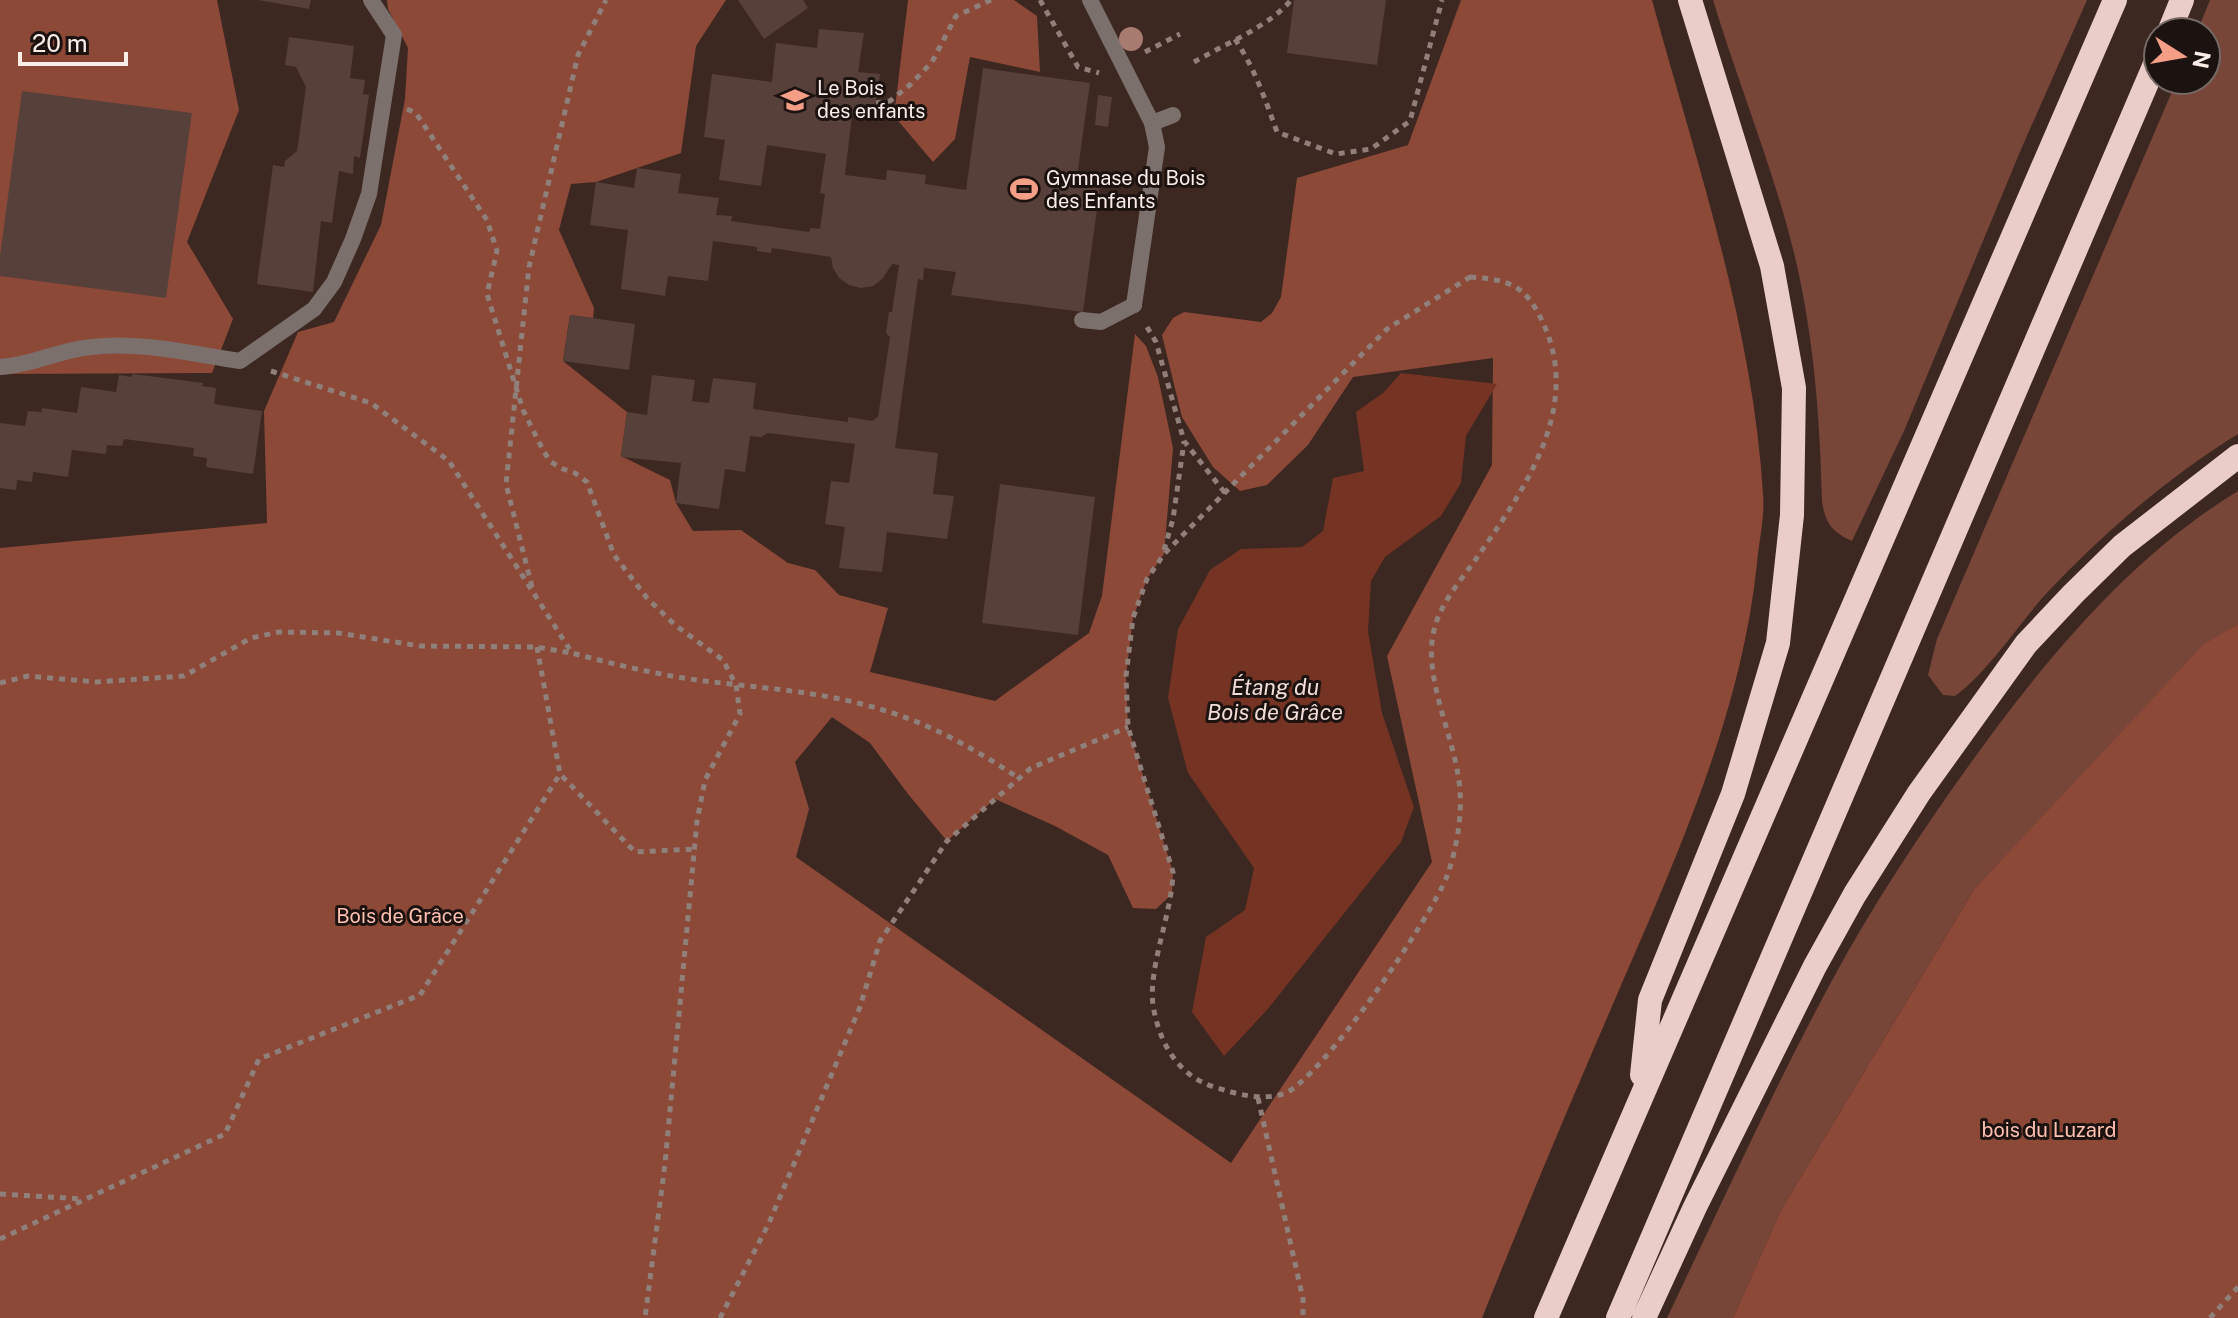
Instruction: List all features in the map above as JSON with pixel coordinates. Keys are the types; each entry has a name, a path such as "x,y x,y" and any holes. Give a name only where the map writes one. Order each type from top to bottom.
{"highway":[{"path":"1640,1099 1650,1000 1733,794 1778,643 1792,515 1794,388 1772,266 1690,0"},
{"path":"1546,1318 2115,0"},
{"path":"1618,1318 2142,94"},
{"path":"1644,1318 1695,1207 1815,966 1855,894 1919,793 2026,644 2073,594 2122,546 2238,456"}],"street":[{"path":"0,367 20,365 87,347 128,344 240,361 314,309 334,282 369,194 394,35 371,0"},
{"path":"1082,320 1101,322 1134,305 1157,147 1152,123 1090,0"},
{"path":"1152,123 1173,115"}],"path":[{"path":"534,594 506,484 529,267 578,55 606,0"},
{"path":"876,103 890,101 932,62 956,16 991,0"},
{"path":"1040,0 1078,67 1130,80"},
{"path":"1194,62 1284,9 1291,0"},
{"path":"1235,39 1263,88 1277,132 1336,154 1371,149 1410,121 1442,0"},
{"path":"1120,60 1180,34"},
{"path":"384,99 416,113 487,220 497,251 487,294 523,410 551,462 587,482 614,555 647,598 675,625 723,660 736,685 740,714 705,780 695,849 665,1164 645,1318"},
{"path":"1470,277 1502,279 1523,292 1539,314 1551,340 1556,370 1555,411 1547,441 1509,511 1449,597 1434,631 1433,675 1459,777 1459,825 1446,878 1430,911 1363,1010 1326,1057 1286,1093 1258,1098 1202,1083 1180,1068 1161,1039 1153,1002 1173,872 1128,727 1126,676 1133,618 1147,579 1164,554 1225,493 1387,329 1470,277"},
{"path":"1134,305 1156,342 1184,441 1225,493"},
{"path":"240,361 371,403 449,461 572,653"},
{"path":"1164,554 1173,519 1184,441"},
{"path":"0,683 28,676 96,682 184,676 251,638 279,632 338,633 420,646 537,647 637,669 842,699 884,710 933,729 984,755 1019,778"},
{"path":"537,647 560,774 635,852 695,849"},
{"path":"720,1318 781,1194 860,1007 880,941 947,841 1031,768 1128,727"},
{"path":"0,1239 225,1134 259,1059 420,995 560,774"},
{"path":"1258,1098 1303,1299 1303,1318"},
{"path":"0,1194 84,1200"},
{"path":"2210,1318 2238,1287"}],"shaded area":[{"path":"1713,0 2087,0 1904,431 1852,541 1831,526 1823,509 1815,378 1795,257 1777,192"},
{"path":"2210,0 2238,0 2238,434 2186,469 2112,529 2045,595 1967,687 1955,696 1943,695 1928,675 1937,639 2170,96 2222,96 2222,16 2204,16"},
{"path":"2238,491 2238,624 2203,646 1975,888 1781,1210 1733,1318 1667,1318 1766,1109 1829,986 1867,919 1930,821 1997,727 2078,628 2169,540"}],"green space":[{"path":"0,0 217,0 239,110 187,242 233,319 212,373 0,374"},
{"name":"Bois de Grâce","path":"387,0 726,0 696,46 681,153 596,182 571,184 559,230 594,308 593,318 570,315 563,361 627,412 621,456 670,480 676,503 693,531 741,530 788,563 815,570 839,595 888,608 870,672 995,701 1089,633 1102,596 1135,334 1146,346 1158,377 1173,448 1164,554 1147,579 1133,618 1126,676 1128,727 1173,872 1172,894 1156,909 1133,908 1108,855 1055,826 995,799 947,841 870,743 832,717 795,762 809,809 796,857 1231,1163 1432,862 1387,656 1492,465 1493,358 1353,377 1308,445 1267,485 1240,491 1213,467 1182,417 1162,335 1173,318 1184,312 1261,322 1272,313 1281,297 1297,178 1408,145 1461,0 1652,0 1704,183 1748,369 1757,431 1762,528 1749,621 1736,678 1702,789 1482,1318 0,1318 0,548 267,523 264,411 298,332 334,322 381,225 405,99 408,48 388,9"},
{"path":"908,0 1014,0 1037,16 1040,72 970,57 955,139 933,162 894,116"},
{"name":"bois du Luzard","path":"2238,624 2238,1318 1733,1318 1781,1210 1975,888 2203,645"}],"water":[{"name":"Étang du Bois de Grâce","path":"1401,373 1497,384 1466,436 1461,483 1441,516 1385,557 1371,581 1368,631 1382,713 1414,807 1401,842 1267,1010 1224,1056 1192,1012 1206,937 1245,910 1254,868 1188,773 1168,698 1178,629 1210,570 1241,549 1302,547 1323,531 1333,478 1364,471 1356,412 1383,393"}],"building":[{"path":"258,0 311,0 309,9"},
{"path":"738,0 803,0 808,8 764,39"},
{"path":"1294,0 1386,0 1377,65 1287,53"},
{"path":"819,29 864,33 858,72 880,74 873,119 852,116 845,175 886,180 887,170 926,175 925,184 966,190 983,68 1090,83 1076,184 1100,187 1083,312 951,295 956,272 924,268 923,280 918,279 895,448 938,453 933,494 954,496 947,539 887,532 882,572 839,568 845,527 825,524 831,481 849,483 855,444 768,433 761,437 750,436 745,472 725,469 719,509 676,503 681,463 621,457 627,412 647,415 652,375 695,380 692,401 709,403 713,378 756,383 753,409 848,422 848,417 872,421 878,417 890,337 886,333 899,265 892,264 873,286 861,288 839,278 831,257 772,248 771,253 757,251 757,247 713,241 708,281 668,276 665,296 621,289 628,230 590,225 596,182 634,188 637,168 681,174 678,193 719,198 716,215 732,216 731,221 809,232 811,228 820,229 825,194 820,193 826,154 767,145 761,186 719,180 725,140 704,137 712,74 772,82 776,43 817,48"},
{"path":"289,37 354,46 350,78 365,80 363,94 369,95 360,158 354,156 353,174 339,171 332,223 321,221 313,292 257,284 273,165 284,167 285,161 297,151 306,87 296,67 285,65"},
{"path":"22,91 192,113 166,298 0,276"},
{"path":"1098,95 1112,97 1108,127 1095,125"},
{"path":"570,315 635,324 629,370 563,361"},
{"path":"133,374 203,383 202,386 216,388 214,404 262,411 253,474 206,467 207,458 193,456 194,448 124,439 122,446 107,445 106,454 72,450 68,477 33,472 32,482 17,480 16,490 0,488 0,423 25,426 28,411 41,412 42,408 77,413 81,387 116,392 119,375 131,377"},
{"path":"1000,484 1095,497 1078,635 982,623"}],"place":[{"name":"Le Bois des enfants","path":"795,100"},
{"name":"Gymnase du Bois des Enfants","path":"1024,189"}]}
